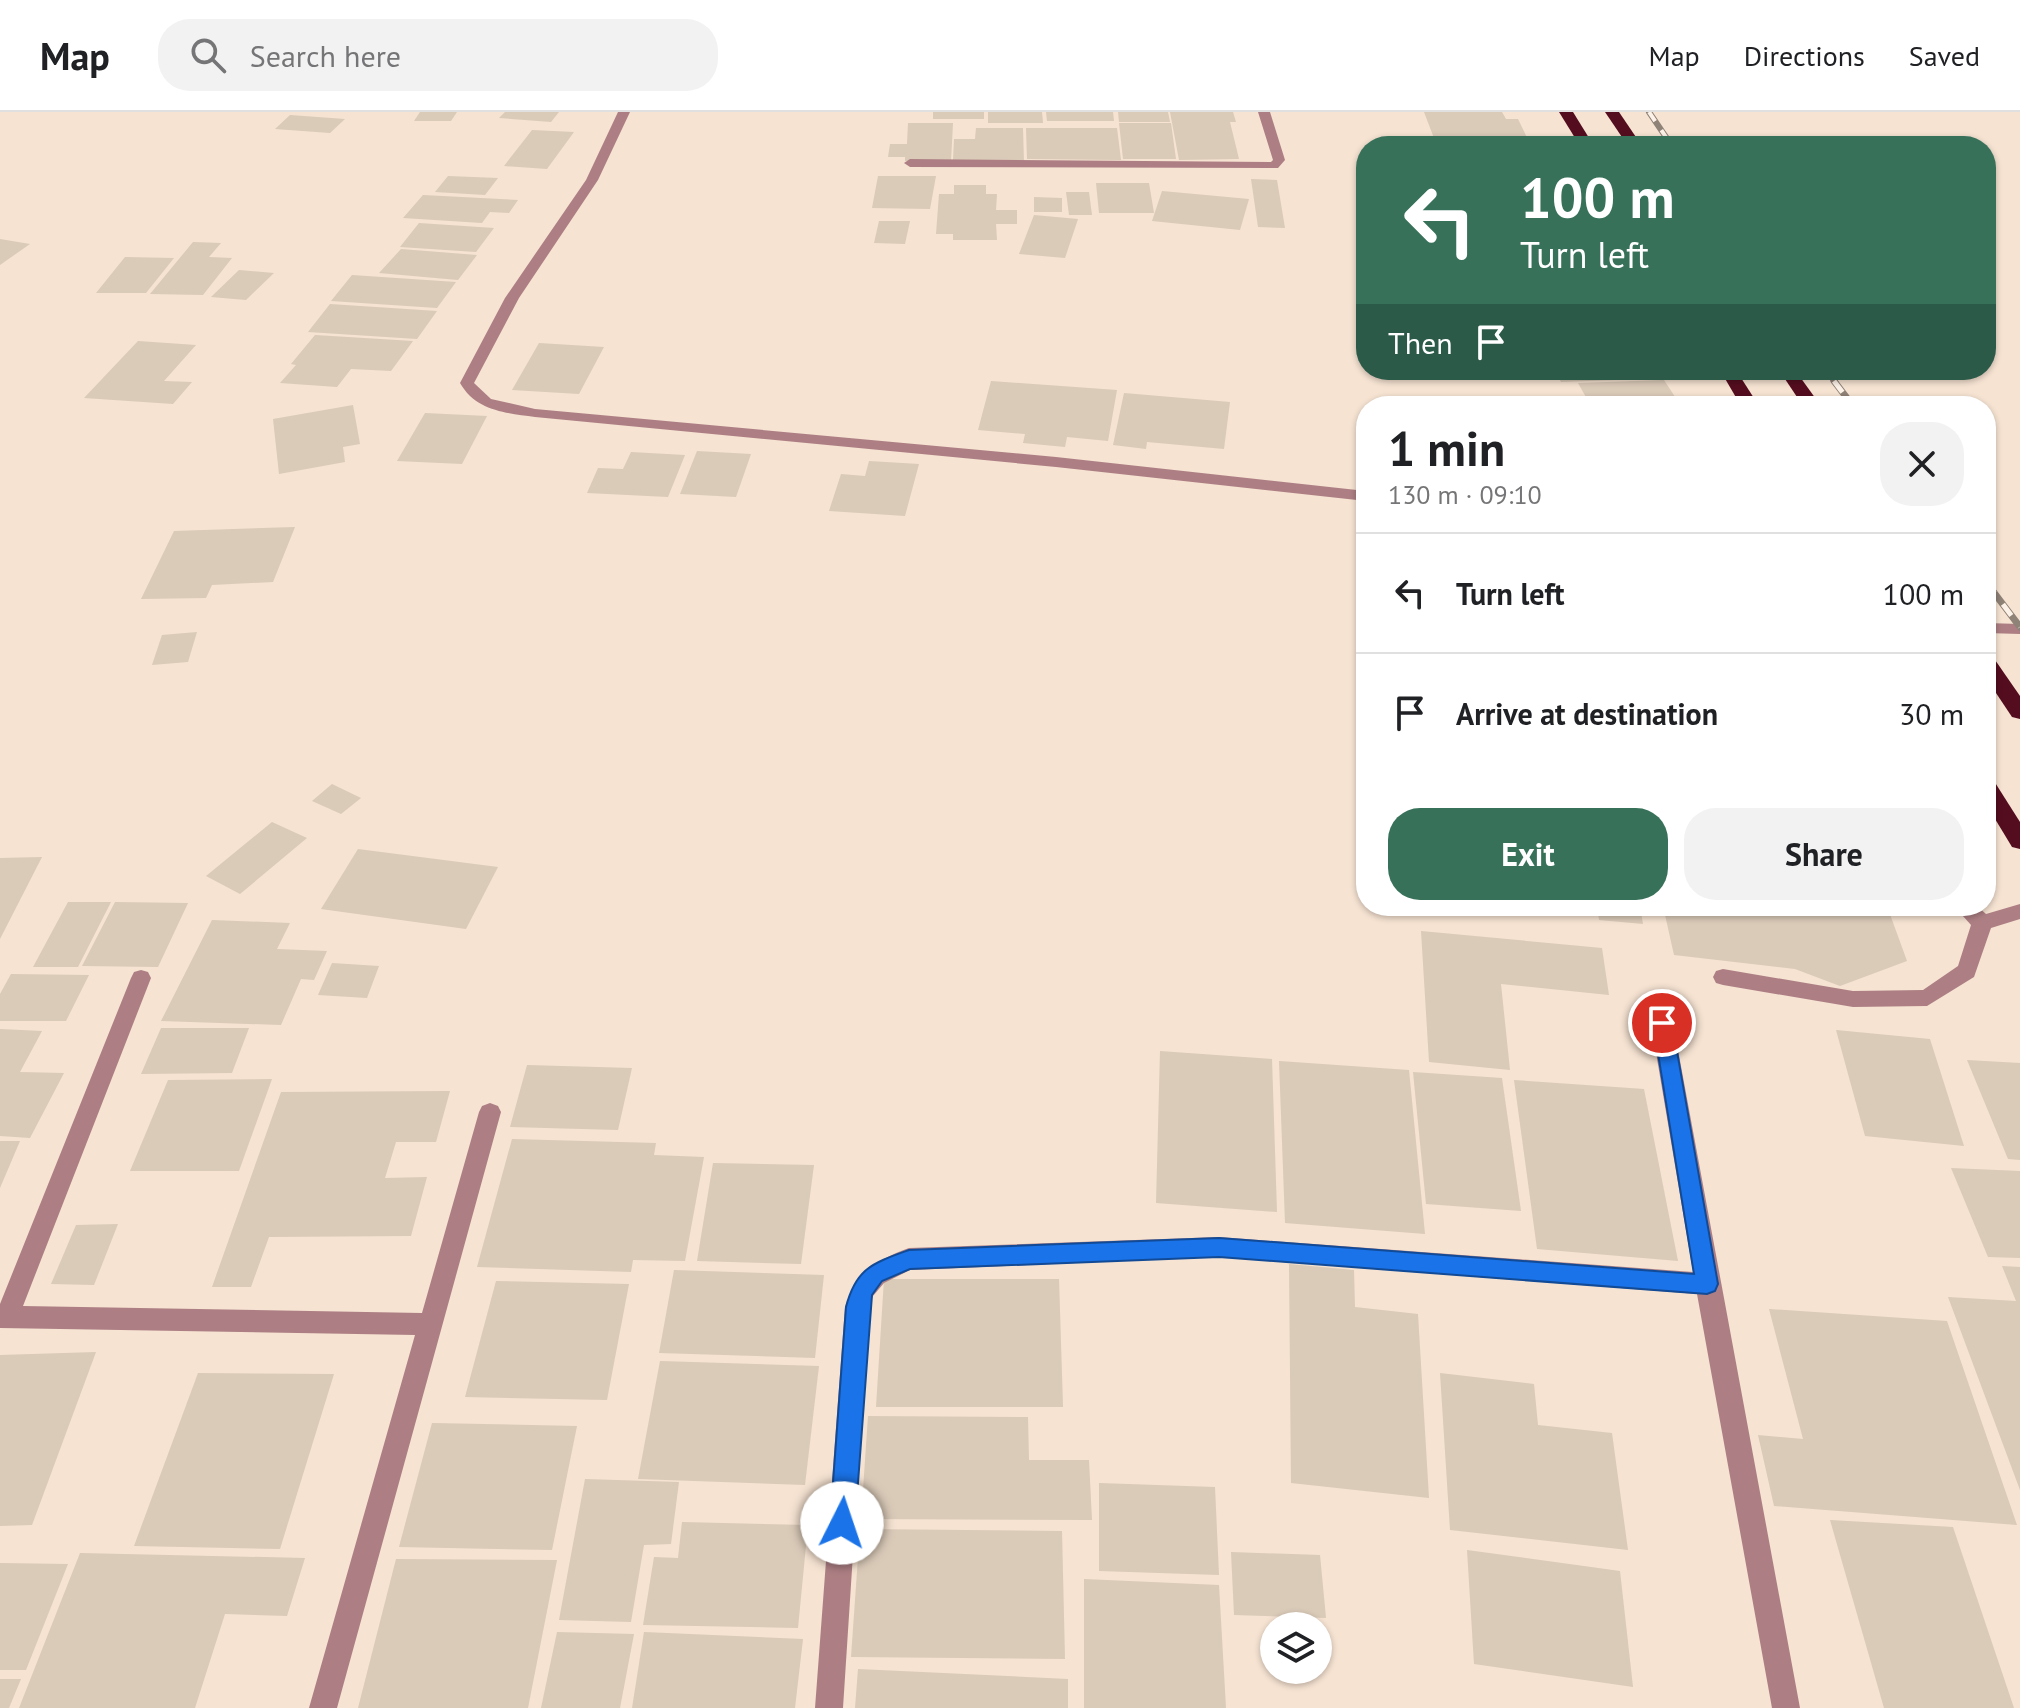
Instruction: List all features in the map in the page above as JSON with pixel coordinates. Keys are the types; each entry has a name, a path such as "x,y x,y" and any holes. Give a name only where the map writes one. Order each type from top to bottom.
{"highway":[{"path":"1566,112 1581,136"},
{"path":"1612,112 1628,136"},
{"path":"1996,677 2020,712"},
{"path":"1996,802 2020,841"}],"street":[{"path":"624,112 592,180 512,298 467,383 471,393 482,400 551,415 1056,462 1356,495"},
{"path":"910,163 1274,166 1279,160 1264,112"},
{"path":"1996,628 2020,629"},
{"path":"1982,923 2020,911"},
{"path":"1975,916 1982,923"},
{"path":"1723,977 1853,999 1927,998 1967,971 1982,923"},
{"path":"141,978 3,1317 431,1324"},
{"path":"1662,1023 1786,1708"},
{"path":"323,1708 490,1112"},
{"path":"829,1708 857,1307 862,1291 874,1274 909,1259 1219,1247 1707,1284"}],"building":[{"path":"420,112 457,112 451,121 414,121"},
{"path":"505,112 559,112 551,122 499,118"},
{"path":"933,112 984,112 984,119 933,119"},
{"path":"988,112 1042,112 1043,123 988,123"},
{"path":"1046,112 1113,112 1114,121 1047,121"},
{"path":"1118,112 1168,112 1170,122 1119,122"},
{"path":"1170,112 1233,112 1236,122 1230,122 1239,159 1179,160"},
{"path":"1424,112 1502,112 1506,119 1518,119 1526,136 1433,136"},
{"path":"290,115 345,119 330,133 275,129"},
{"path":"908,123 953,123 951,161 905,161 905,157 888,157 890,144 907,144"},
{"path":"1119,123 1171,123 1176,159 1123,159"},
{"path":"976,128 1023,128 1024,163 953,160 954,139 975,139"},
{"path":"1026,128 1117,128 1121,160 1027,159"},
{"path":"532,130 574,132 547,169 504,166"},
{"path":"448,176 498,178 485,195 435,192"},
{"path":"878,176 936,176 930,209 872,208"},
{"path":"1251,179 1277,180 1285,228 1258,227"},
{"path":"1096,183 1149,183 1154,213 1099,213"},
{"path":"954,185 986,185 986,194 997,194 996,210 1017,210 1017,224 996,224 997,240 953,240 953,234 936,234 939,194 954,194"},
{"path":"1162,191 1249,199 1240,230 1152,221"},
{"path":"1066,192 1089,192 1092,215 1069,215"},
{"path":"423,195 518,200 509,213 490,212 482,223 403,218"},
{"path":"1034,197 1062,198 1062,212 1034,212"},
{"path":"1034,215 1078,219 1065,258 1019,254"},
{"path":"879,221 910,221 905,244 874,243"},
{"path":"419,223 494,228 476,252 400,247"},
{"path":"0,239 30,244 0,265"},
{"path":"193,242 221,243 209,257 232,258 203,295 150,294"},
{"path":"401,249 477,255 458,280 379,273"},
{"path":"125,257 174,258 146,293 96,293"},
{"path":"239,270 274,273 246,300 211,297"},
{"path":"352,275 456,282 437,308 331,301"},
{"path":"330,304 437,311 417,339 308,332"},
{"path":"315,335 413,341 391,371 351,369 337,387 280,383"},
{"path":"138,341 196,345 164,381 192,382 173,404 84,398"},
{"path":"539,343 604,347 579,394 512,390"},
{"path":"1560,380 1615,380 1561,382"},
{"path":"1664,380 1674,396 1585,396 1578,383"},
{"path":"991,381 1117,390 1108,441 1067,437 1065,447 1023,443 1025,434 978,430"},
{"path":"1124,393 1230,402 1224,449 1147,442 1146,449 1113,445"},
{"path":"353,405 360,444 343,447 345,462 279,474 273,419"},
{"path":"425,413 487,416 462,464 397,461"},
{"path":"697,451 751,454 736,497 680,494"},
{"path":"631,452 685,455 668,497 587,493 598,468 623,469"},
{"path":"869,461 919,464 905,516 829,511 841,474 865,476"},
{"path":"295,527 273,582 212,585 206,598 141,599 174,531"},
{"path":"197,632 188,662 152,665 162,635"},
{"path":"332,784 361,798 341,814 312,801"},
{"path":"272,822 307,838 240,894 206,876"},
{"path":"358,849 498,867 466,929 321,909"},
{"path":"42,857 0,939 0,858"},
{"path":"68,902 111,902 78,967 33,967"},
{"path":"115,902 188,903 158,967 82,966"},
{"path":"1598,916 1642,916 1643,924 1599,920"},
{"path":"1665,916 1891,916 1907,961 1840,986 1795,969 1674,955"},
{"path":"212,920 290,923 277,949 327,951 314,980 301,979 281,1025 161,1021"},
{"path":"1421,931 1602,948 1609,995 1501,984 1510,1070 1429,1062"},
{"path":"332,963 379,966 367,998 318,995"},
{"path":"11,974 89,975 66,1021 0,1021 0,994"},
{"path":"161,1028 249,1028 232,1073 141,1074"},
{"path":"0,1029 42,1031 20,1072 64,1073 30,1138 0,1136"},
{"path":"1836,1030 1930,1039 1964,1146 1865,1136"},
{"path":"1160,1051 1272,1059 1277,1212 1156,1203"},
{"path":"1967,1060 2020,1063 2020,1160 2008,1159"},
{"path":"1279,1061 1409,1070 1425,1234 1285,1223"},
{"path":"527,1065 632,1068 618,1130 510,1127"},
{"path":"1413,1072 1502,1078 1521,1211 1426,1204"},
{"path":"272,1079 239,1171 130,1171 168,1080"},
{"path":"1514,1080 1644,1089 1678,1261 1537,1249"},
{"path":"450,1091 436,1142 396,1142 385,1178 427,1177 411,1236 269,1237 251,1287 212,1287 281,1092"},
{"path":"512,1139 656,1143 654,1155 704,1157 685,1261 633,1260 631,1272 477,1267"},
{"path":"0,1141 20,1141 0,1188"},
{"path":"713,1163 814,1165 801,1264 697,1261"},
{"path":"1951,1168 2020,1171 2020,1258 1988,1257"},
{"path":"118,1224 94,1285 51,1284 76,1225"},
{"path":"1289,1264 1354,1270 1355,1307 1418,1314 1429,1498 1291,1483"},
{"path":"2002,1266 2020,1267 2020,1490 1948,1297 2016,1301"},
{"path":"674,1270 824,1275 815,1358 659,1353"},
{"path":"884,1279 1059,1279 1063,1407 876,1407"},
{"path":"496,1281 629,1284 607,1400 465,1397"},
{"path":"1769,1309 1947,1321 2017,1525 1774,1506 1758,1435 1803,1439"},
{"path":"96,1352 32,1525 0,1526 0,1355"},
{"path":"660,1361 819,1366 805,1485 638,1479"},
{"path":"198,1373 334,1374 280,1549 134,1546"},
{"path":"1440,1373 1534,1384 1538,1425 1612,1433 1628,1550 1450,1530"},
{"path":"868,1416 1028,1417 1029,1460 1089,1460 1092,1520 861,1519"},
{"path":"432,1423 577,1426 552,1550 399,1547"},
{"path":"585,1479 679,1482 671,1544 644,1545 631,1622 559,1620"},
{"path":"1099,1483 1215,1487 1219,1575 1099,1571"},
{"path":"1830,1520 1953,1527 2014,1708 1884,1708"},
{"path":"682,1522 808,1525 798,1628 643,1625 654,1557 678,1558"},
{"path":"860,1529 1062,1531 1065,1659 851,1657"},
{"path":"1467,1550 1620,1571 1633,1687 1474,1664"},
{"path":"1231,1552 1320,1555 1325,1612 1234,1615"},
{"path":"80,1553 305,1558 287,1616 225,1614 195,1708 19,1708"},
{"path":"396,1559 557,1560 528,1708 358,1708"},
{"path":"0,1563 68,1564 26,1670 0,1670"},
{"path":"1084,1579 1219,1585 1226,1708 1084,1708"},
{"path":"557,1632 634,1634 620,1708 541,1708"},
{"path":"644,1632 803,1639 795,1708 632,1708"},
{"path":"858,1669 1068,1679 1068,1708 855,1708"},
{"path":"0,1679 21,1679 9,1708 0,1708"}],"railway":[{"path":"1649,112 1665,136"},
{"path":"1834,381 1845,396"},
{"path":"1996,595 2020,627"}],"route":[{"path":"842,1523 857,1307 862,1291 874,1274 909,1259 1219,1247 1707,1284 1662,1023"}]}
